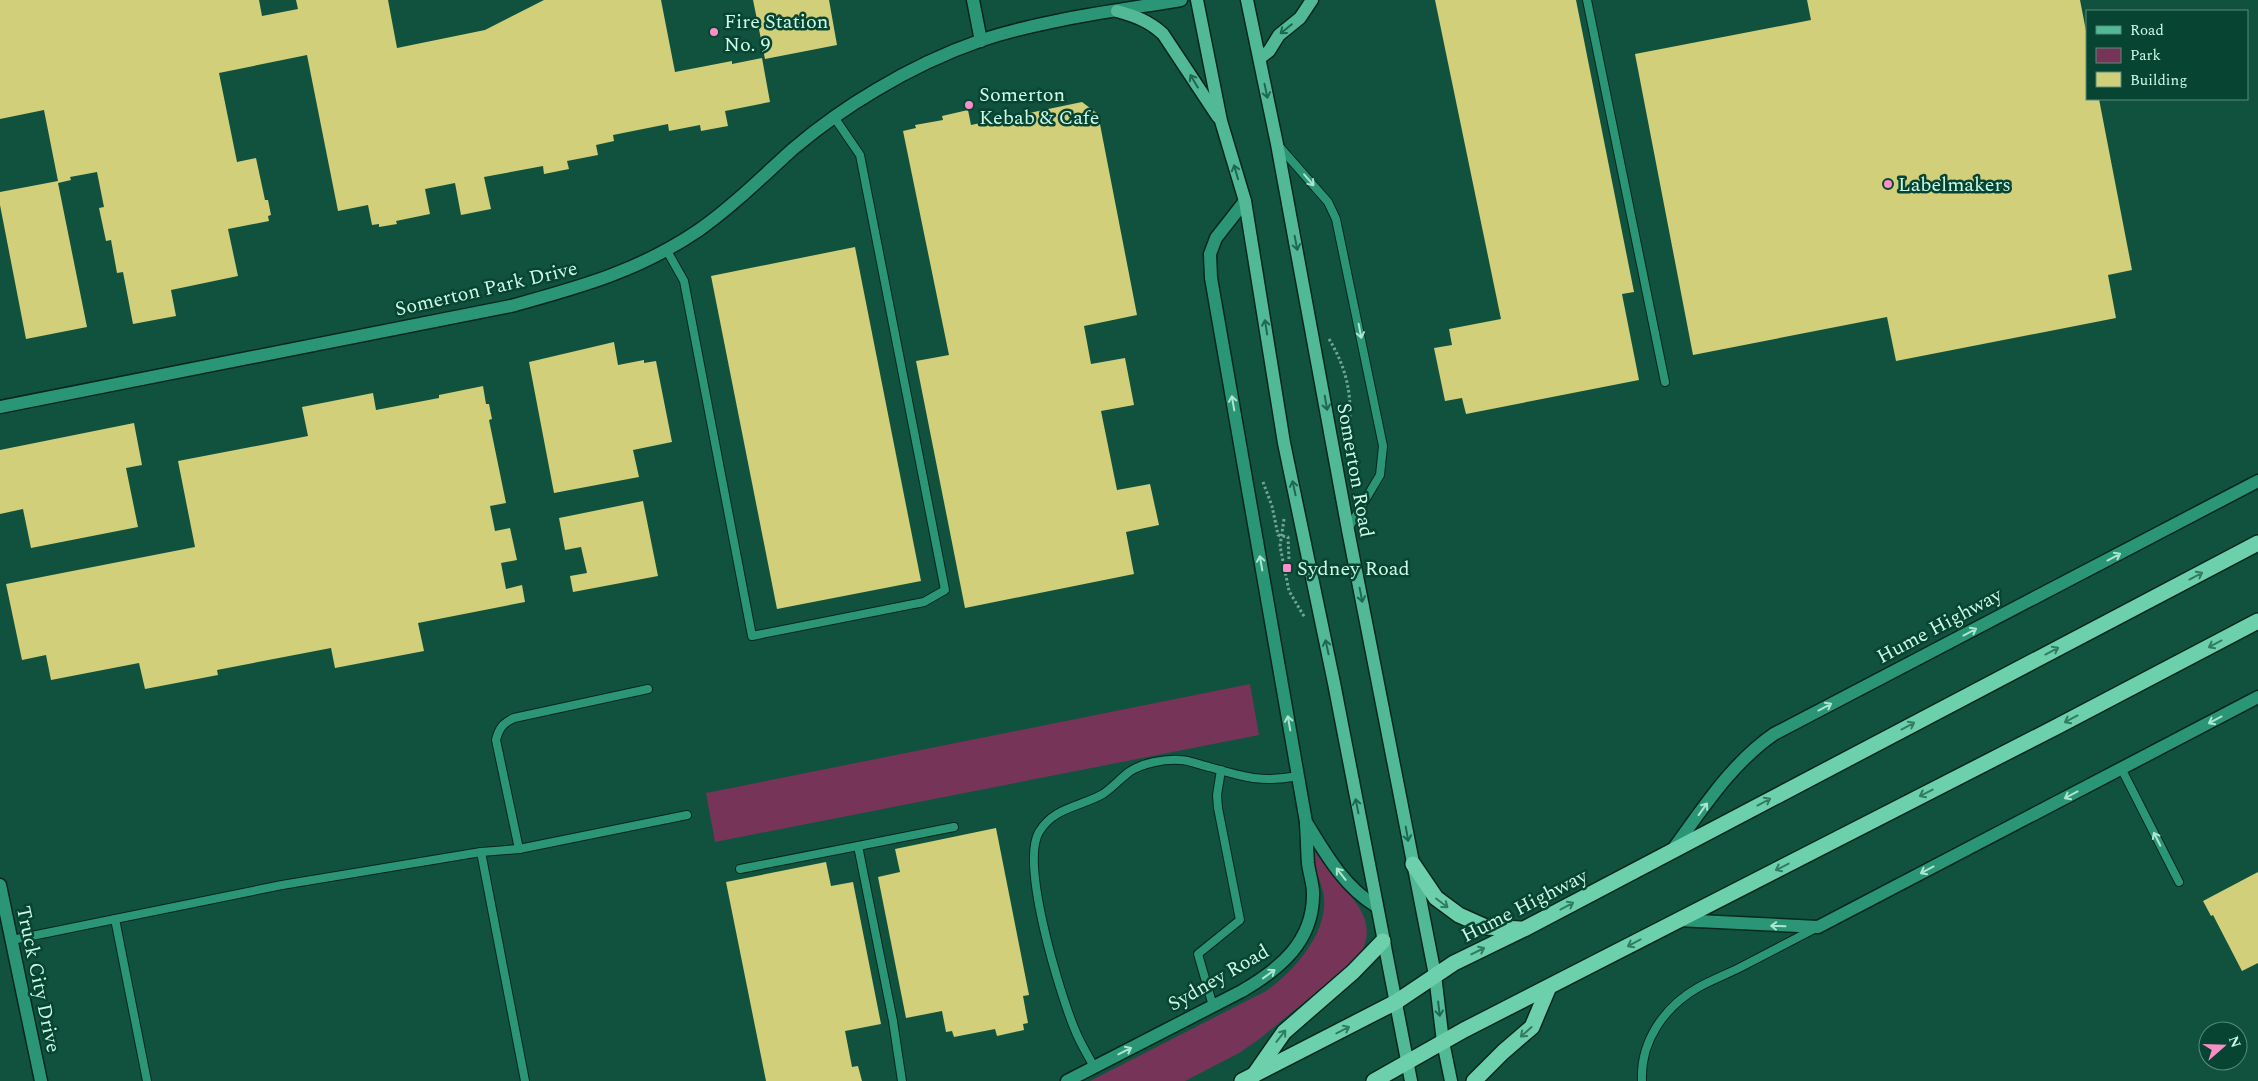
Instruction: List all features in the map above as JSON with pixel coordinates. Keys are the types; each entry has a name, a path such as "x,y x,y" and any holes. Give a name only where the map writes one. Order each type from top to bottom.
{"highway":[{"name":"Hume Highway","path":"1396,1002 1454,963 1524,929 1674,848 2258,543"},
{"path":"1374,1081 1443,1042 1548,989 1677,920 2058,726 2258,621"},
{"path":"1413,864 1436,898 1459,915 1486,928 1524,929"},
{"path":"1248,1078 1284,1032 1353,972 1383,941"},
{"path":"1474,1081 1532,1027 1548,989"},
{"path":"1248,1078 1396,1002"}],"main road":[{"path":"1197,0 1221,121 1245,201 1284,443 1334,683 1376,906 1412,1081"},
{"name":"Somerton Road","path":"1247,0 1277,144 1348,530 1435,975 1443,1042 1451,1081"},
{"path":"1260,58 1269,51 1279,34 1300,18 1312,0"},
{"path":"1117,11 1152,24 1163,34 1221,121"}],"street":[{"path":"973,0 981,41"},
{"name":"Somerton Park Drive","path":"0,407 511,306 572,289 622,272 698,230 737,201 795,148 834,118 877,90 930,61 981,41 1043,25 1182,0"},
{"path":"1245,201 1216,238 1210,254 1211,278 1306,822 1326,855 1353,890 1376,906"},
{"name":"Hume Highway","path":"1674,848 1726,776 1747,754 1774,734 2258,481"},
{"path":"1677,920 1818,927 2258,697"},
{"name":"Sydney Road","path":"1066,1081 1213,1006 1268,976 1283,963 1298,946 1311,914 1313,893 1306,822"},
{"name":"Truck City Drive","path":"0,885 41,1081"}],"lane":[{"path":"1587,0 1665,382"},
{"path":"666,249 684,281 752,636 924,602 945,590 860,155 834,118"},
{"path":"1277,144 1328,202 1336,219 1383,446 1380,475 1348,530"},
{"path":"519,849 496,740 498,730 504,723 514,718 648,689"},
{"path":"1094,1067 1075,1031 1058,985 1049,948 1033,870 1038,833 1050,818 1063,809 1104,793 1130,771 1143,765 1181,760 1250,779 1267,781 1298,776"},
{"path":"2122,768 2179,882"},
{"path":"1213,1006 1198,954 1240,920 1218,808 1217,795 1221,770"},
{"path":"12,940 282,885 481,852 519,849 687,815"},
{"path":"740,869 954,827"},
{"path":"858,846 893,1021 902,1081"},
{"path":"481,852 525,1081"},
{"path":"115,920 148,1081"},
{"path":"1642,1081 1645,1051 1652,1034 1664,1015 1679,1000 1698,987 1818,927"}],"shaded area":[{"path":"0,0 2258,0 2258,1081 0,1081"}],"green space":[{"path":"1250,684 1259,735 715,842 706,793"},
{"path":"1314,851 1355,902 1365,919 1367,928 1366,938 1357,959 1258,1040 1239,1053 1185,1081 1090,1081 1266,991 1289,972 1309,947 1322,918 1324,903 1322,888 1314,864"}],"building":[{"path":"0,0 259,0 262,16 298,9 296,0 388,0 397,48 485,30 544,0 661,0 675,72 732,61 732,64 762,58 770,102 725,111 728,126 701,131 700,125 669,131 668,124 613,135 614,141 596,145 598,155 567,161 569,169 544,174 543,166 484,177 491,209 461,215 455,183 425,189 430,214 396,221 397,224 379,227 379,224 372,225 368,205 338,211 307,55 219,73 237,162 256,158 265,200 268,200 271,215 268,216 269,221 228,229 238,276 171,290 176,316 133,324 123,272 117,273 111,240 106,241 99,208 104,207 97,172 70,177 71,180 58,183 87,327 26,339 0,205 0,192 58,181 44,110 0,119"},
{"path":"753,0 829,0 837,45 765,59"},
{"path":"1435,0 1576,0 1634,292 1622,294 1639,380 1466,414 1462,398 1445,401 1434,348 1452,345 1449,329 1501,319"},
{"name":"Labelmakers","path":"1807,0 2080,0 2086,31 2086,100 2099,100 2132,270 2108,275 2116,318 1896,361 1887,317 1693,355 1635,54 1811,20"},
{"path":"1082,102 1098,114 1137,315 1084,326 1091,364 1125,358 1134,405 1101,411 1117,490 1150,484 1159,525 1126,532 1134,574 965,608 916,361 949,355 903,131 916,128 915,125 943,120 942,116 968,110 971,125"},
{"path":"855,247 921,581 777,609 711,276"},
{"path":"614,342 618,365 644,360 644,363 656,361 672,442 633,450 639,477 554,493 529,362"},
{"path":"483,386 486,404 489,404 492,419 489,420 506,503 490,506 495,531 510,528 517,560 501,563 506,589 522,585 525,602 418,623 424,651 335,668 331,648 217,670 218,675 145,689 139,663 51,680 46,655 22,660 6,584 195,547 178,461 308,436 302,407 373,393 376,410 439,398 439,395"},
{"path":"134,423 142,465 126,468 138,527 31,548 23,509 0,514 0,450"},
{"path":"643,501 658,576 573,592 570,576 587,573 581,547 565,550 559,518"},
{"path":"996,828 1029,995 1023,996 1028,1023 1023,1024 1024,1030 997,1036 995,1029 954,1037 952,1031 946,1032 942,1011 906,1018 878,877 900,872 895,849"},
{"path":"826,862 831,886 853,882 881,1024 845,1031 852,1067 858,1066 862,1081 766,1081 726,882"},
{"path":"2258,872 2258,963 2242,971 2213,915 2211,916 2203,901"}],"place":[{"name":"Fire Station No. 9","path":"714,32"},
{"name":"Somerton Kebab & Cafe","path":"969,105"},
{"name":"Labelmakers","path":"1888,184"},
{"name":"Sydney Road","path":"1287,568"}]}
